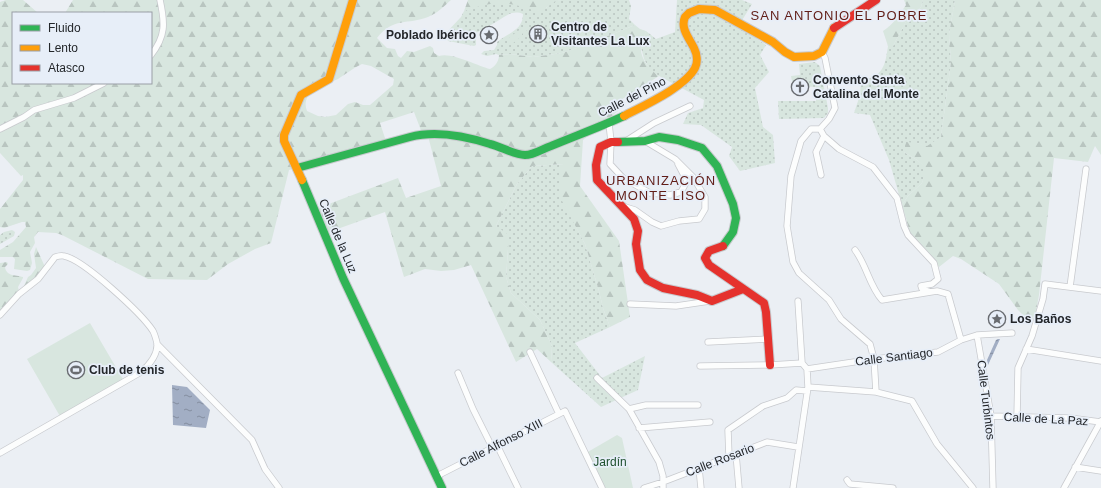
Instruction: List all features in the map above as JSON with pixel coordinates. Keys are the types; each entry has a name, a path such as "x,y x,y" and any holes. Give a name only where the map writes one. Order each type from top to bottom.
{"street":[{"path":"152,54 162,36 164,16 160,0"},
{"name":"Calle de la Luz","path":"353,0 329,79 301,95 284,134 284,141 297,168 343,278 442,488"},
{"path":"871,1 833,29 822,52 825,58 835,108 830,119 820,129 811,129 801,141 791,176 787,226 793,262 799,273 829,300 841,319 870,344 874,359 876,392"},
{"name":"Calle del Pino","path":"297,168 425,134 453,136 492,144 520,154 530,155 575,138 609,123 676,88 688,78 695,68 697,59 696,51 689,40 683,25 683,20 686,15 694,10 704,8 714,10 773,42 794,57 814,56 822,52"},
{"path":"0,129 24,117 34,110 74,98 102,84"},
{"path":"625,142 654,124 690,106"},
{"path":"609,123 611,142 610,164 623,178 650,193 670,195 681,192 687,181 676,159"},
{"path":"820,129 824,136 839,149 873,167 897,198 904,226 908,235 934,263 938,279 932,284 921,286 922,288 931,292"},
{"path":"712,301 697,295 664,288 647,280 640,270 636,244 638,231 634,219 597,180 596,165 600,147 611,142 645,142 659,136 678,140 702,148 717,166 733,204 736,218 732,232 724,245 709,251 705,258 709,265 764,303 770,365"},
{"path":"820,175 816,152 824,136"},
{"path":"620,205 635,210 652,222 661,226 679,221 699,219 705,209 704,197 693,177 676,159 645,142"},
{"path":"1070,287 1086,169"},
{"path":"855,250 866,269 875,292 882,300 937,291 948,294 961,340"},
{"path":"0,315 19,294 38,279 55,257 64,256 87,269 105,282 148,324 154,334 157,344 153,357 141,372 0,453"},
{"path":"1017,417 1018,368 1039,311 1045,284 1101,292"},
{"path":"630,304 676,306 712,301 743,289"},
{"path":"793,488 808,389 808,369 802,363 798,301"},
{"name":"Calle Santiago","path":"808,369 874,359 938,352 961,340 977,336 1012,333"},
{"name":"Calle Turbintos","path":"977,336 990,416 994,488"},
{"path":"708,342 768,339"},
{"path":"157,344 252,440 265,469 279,488"},
{"path":"1026,349 1101,361"},
{"path":"530,352 559,414"},
{"path":"700,366 802,363"},
{"path":"458,373 473,409 518,488"},
{"path":"597,378 629,408 659,462 663,476 663,485"},
{"path":"729,457 728,430 763,406 787,398 796,390 808,389 876,392 912,401 937,444 974,488"},
{"path":"629,408 646,405 698,404"},
{"name":"Calle Alfonso XIII","path":"437,476 565,411 602,488"},
{"name":"Calle de La Paz","path":"990,416 1070,418 1101,422"},
{"path":"639,428 710,422"},
{"path":"1064,488 1101,422"},
{"name":"Calle Rosario","path":"644,488 663,485 699,468 767,442 798,447"},
{"path":"736,454 739,488"},
{"path":"1075,467 1101,471"},
{"path":"699,468 701,488"},
{"path":"847,480 850,484 894,488"}],"green space":[{"path":"6,0 23,0 37,12 12,12 12,84 152,84 152,12 66,12 73,0 451,0 432,15 421,19 395,24 383,31 377,38 387,48 395,49 398,56 401,58 407,51 414,52 430,46 433,48 434,53 439,56 451,56 490,69 496,64 499,55 510,54 533,57 562,53 635,25 646,31 641,45 642,56 652,71 659,76 616,103 618,111 583,140 580,186 619,241 630,317 610,327 603,308 585,244 561,199 559,174 563,164 532,166 517,184 496,226 509,235 506,277 511,293 540,320 552,346 551,362 537,349 516,362 471,265 454,270 441,271 425,269 404,277 385,212 329,232 318,208 398,178 406,198 441,186 428,136 422,133 414,112 380,123 386,141 289,170 271,243 255,249 228,264 207,280 148,279 56,233 38,232 34,237 35,243 30,252 32,263 30,270 14,269 15,259 13,257 0,257 0,250 13,242 26,227 25,222 4,228 0,227 0,209 23,180 23,175 21,176 0,153 0,2","holes":["362,64 371,66 394,79 393,85 370,105 363,105 355,102 348,104 336,115 325,117 318,116 307,111 306,100 314,90 338,79"]},
{"path":"468,0 561,0 554,2 539,12 502,3 475,7 464,11"},
{"path":"561,0 629,0 631,6 629,19 635,25 562,53 533,57 510,54 496,54 487,56 481,54 484,51 494,50 497,42 514,31 520,24 523,14 515,12 509,14 476,33 476,45 474,46 448,41 445,34 461,17 464,11 480,5 503,1 546,8 552,2"},
{"path":"677,0 742,0 752,4 741,22 744,30 766,45 760,55 769,72 755,88 763,127 773,135 775,163 740,171 729,156 732,147 701,125 683,124 688,113 703,108 704,100 650,70 644,59 641,47 646,31 656,39 675,32"},
{"path":"904,0 923,0 921,7 908,18 893,46 888,46 883,31 893,23 906,5"},
{"path":"923,0 955,0 949,34 951,62 941,137 927,147 917,143 904,152 927,168 922,183 908,196 902,205 889,160 870,115 854,113 860,95 861,81 874,76 882,70 886,60 888,46 893,46 908,18 921,7"},
{"path":"955,0 1101,0 1101,155 1095,146 1088,162 1054,158 1039,295 1036,311 1031,323 1018,310 999,284 961,259 953,256 939,267 910,233 902,205 908,196 922,183 926,168 904,152 906,142 927,146 941,137 951,62 949,34"},
{"path":"525,26 530,28 512,44 508,45 507,39"},
{"path":"815,62 820,66 828,113 824,118 779,119 778,101 816,101 816,87 793,86 791,76 800,75 799,64"},
{"path":"564,164 574,223 585,244 603,308 610,327 575,343 602,378 645,356 638,390 601,407 551,362 552,346 540,320 511,293 506,277 508,250 496,226 517,184 532,166"},
{"path":"12,230 15,232 14,236 0,244 0,235 4,232"},
{"path":"36,247 45,267 38,278 23,288 28,277 36,268 34,254"},
{"path":"7,262 8,264 5,267 9,274 23,278 18,287 19,291 0,313 0,263"},
{"name":"Club de tenis","path":"90,323 124,381 61,418 27,359"},
{"name":"Jardín","path":"617,435 622,438 633,488 603,488 586,453"}],"water":[{"path":"1000,339 988,365 987,360 996,340"},
{"path":"172,385 187,387 210,410 206,428 173,425"}],"traffic: fast":[{"path":"297,168 410,137 430,134 461,136 516,153 528,155 624,116"},
{"path":"618,142 645,141 659,137 678,140 702,148 717,166 733,204 736,218 733,232 723,246"},
{"path":"302,180 343,278 442,488"}],"traffic: slow":[{"path":"302,180 284,141 284,135 301,95 329,79 353,0"},
{"path":"624,116 673,89 690,75 695,68 697,61 696,53 684,29 685,17 689,13 699,9 715,10 773,42 794,57 814,56 822,52 834,28"}],"traffic: jam":[{"path":"834,28 876,0"},
{"path":"618,142 611,142 600,147 596,165 597,180 634,219 638,231 636,244 640,270 647,280 663,288 697,295 712,301 743,289"},
{"path":"723,246 709,251 705,258 709,265 764,303 770,365"}],"place":[{"name":"Centro de Visitantes La Lux","path":"538,34"},
{"name":"Poblado Ibérico","path":"489,35"},
{"name":"Convento Santa Catalina del Monte","path":"800,87"},
{"name":"Los Baños","path":"997,319"},
{"name":"Club de tenis","path":"76,370"}],"district":[{"name":"SAN ANTONIO EL POBRE","path":"839,15"},
{"name":"URBANIZACIÓN MONTE LISO","path":"661,188"}]}
